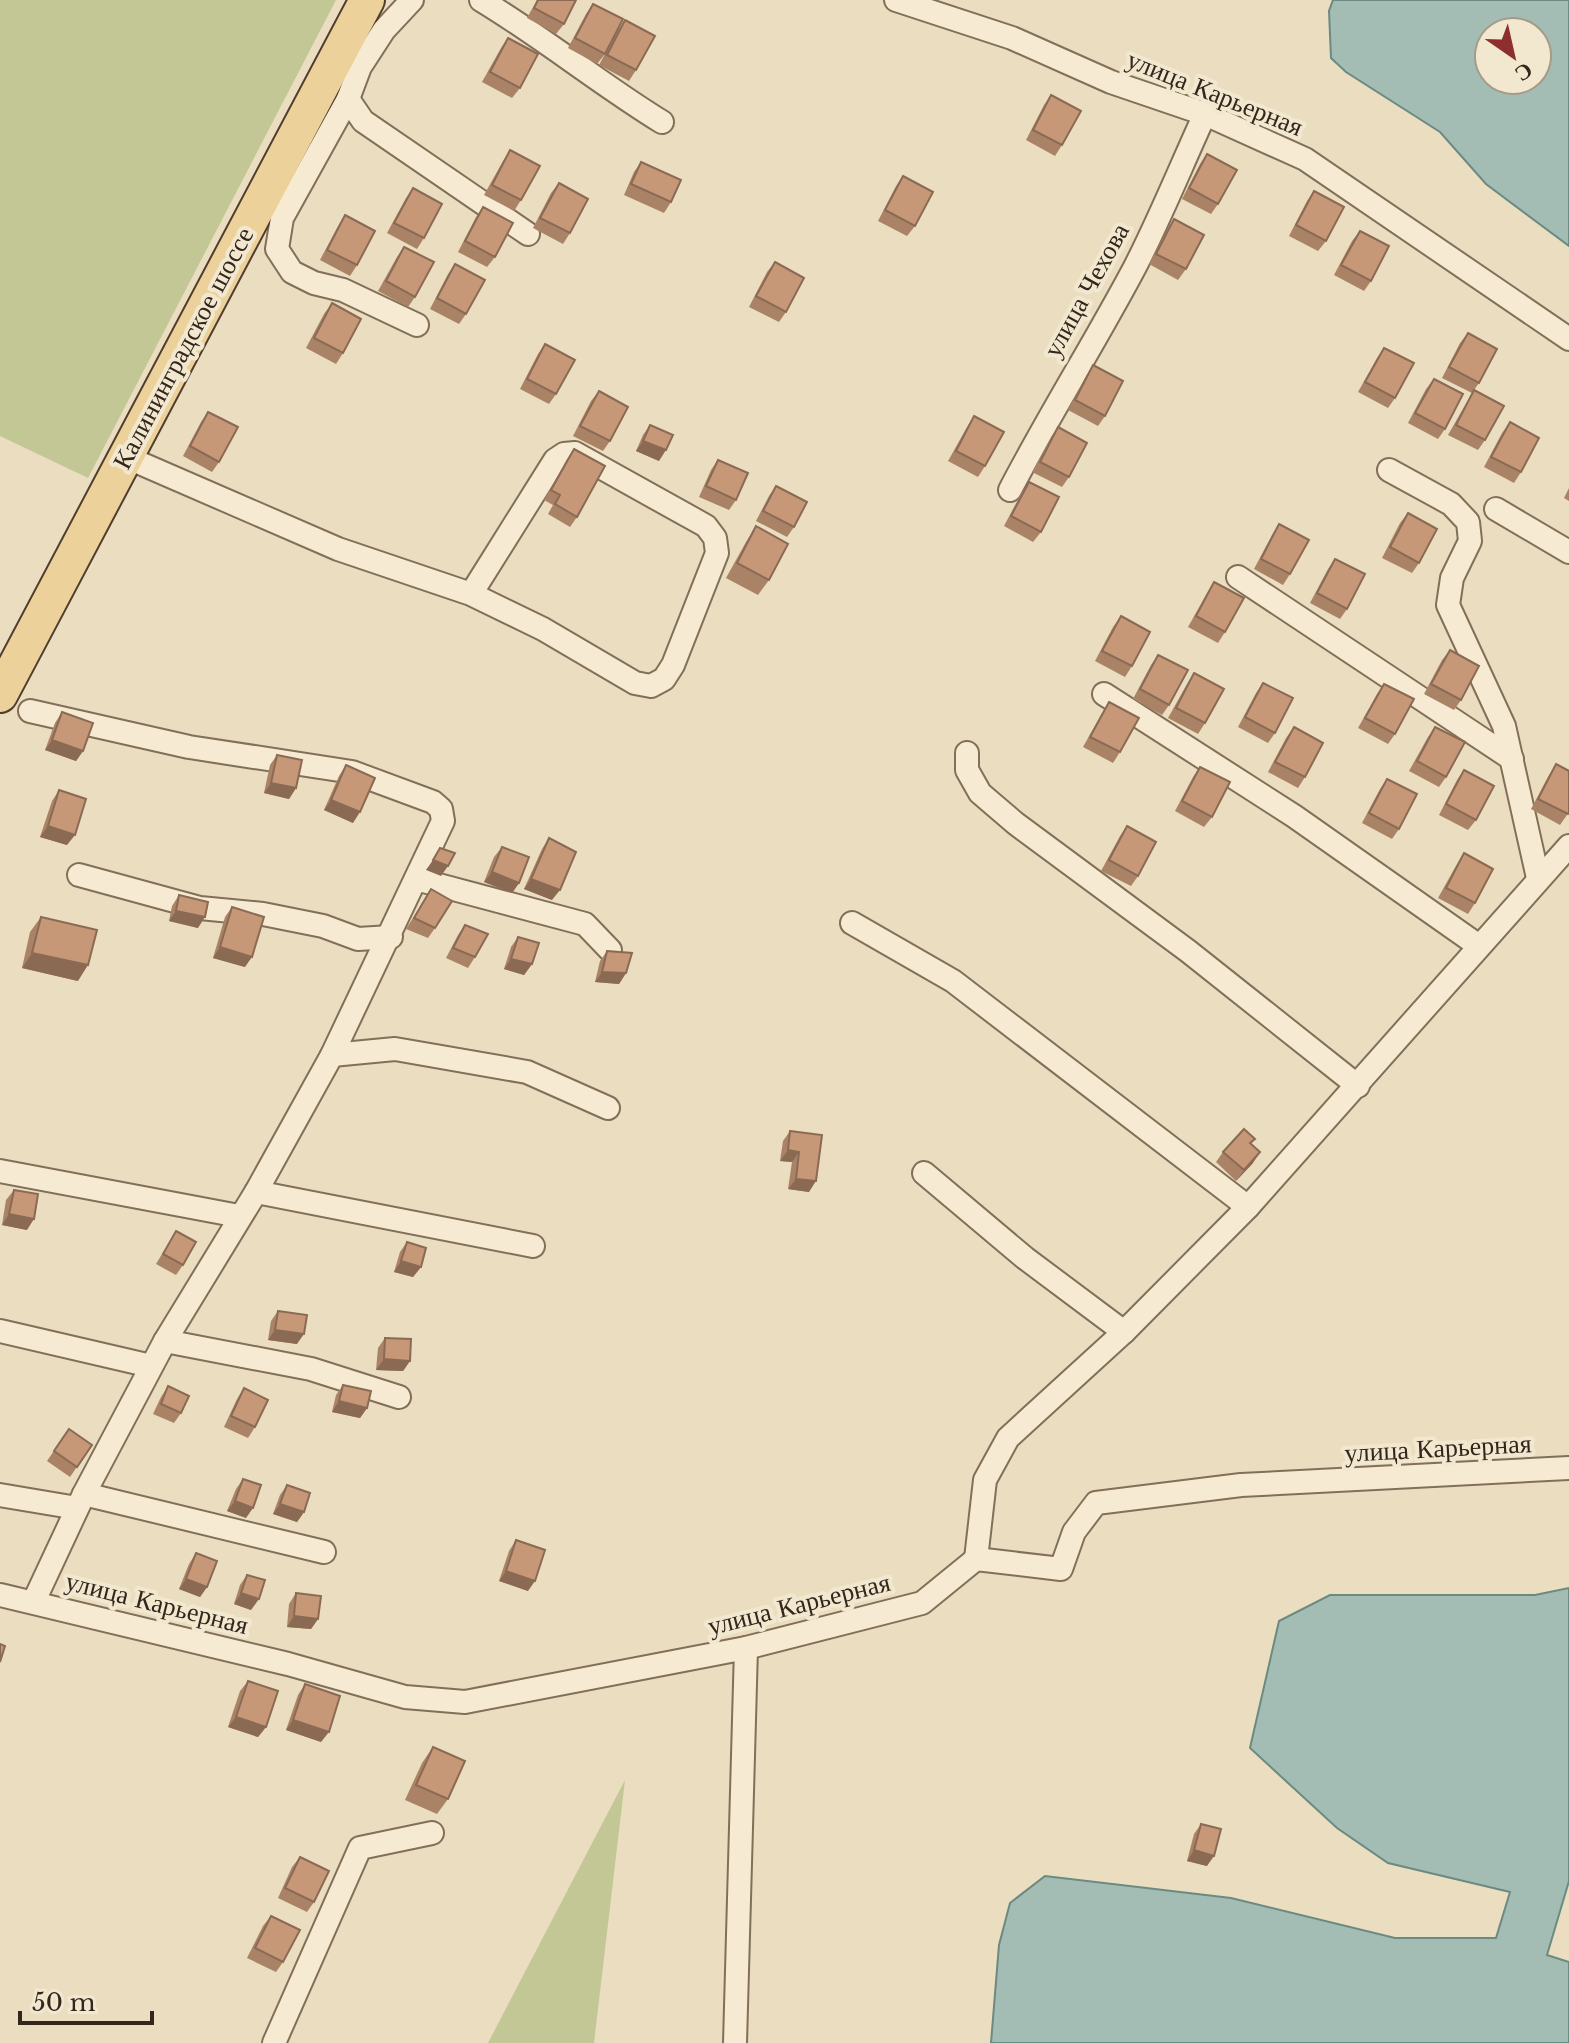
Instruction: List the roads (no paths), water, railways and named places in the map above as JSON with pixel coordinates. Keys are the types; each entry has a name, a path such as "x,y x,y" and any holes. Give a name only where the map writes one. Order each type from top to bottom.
{"main road":[{"name":"Калининградское шоссе","path":"15,703 126,457 367,0"}],"street":[{"path":"412,0 376,42 360,67 348,99 282,218 277,249 292,272 314,283 343,290 417,325"},
{"path":"481,0 537,34 598,83 662,122"},
{"name":"улица Карьерная","path":"896,0 1012,38 1111,82 1205,114 1305,159 1569,339"},
{"path":"348,99 363,121 528,234"},
{"name":"улица Чехова","path":"1010,490 1057,400 1099,334 1137,261 1205,114"},
{"path":"126,457 338,549 471,594 543,629 635,683 651,686 664,679 673,665 717,553 715,538 706,526 575,453 564,454 555,460 471,594"},
{"path":"1389,470 1451,504 1468,522 1470,541 1452,578 1448,605 1504,726 1538,878"},
{"path":"1496,509 1569,552"},
{"path":"1238,577 1512,759"},
{"path":"1104,694 1294,816 1479,946"},
{"path":"15,703 189,747 352,772 433,802 441,809 443,821 391,937 332,1055 256,1192 151,1366 81,1501 34,1601"},
{"path":"967,753 967,770 980,793 1015,823 1188,951 1358,1086"},
{"path":"976,1559 985,1480 1008,1438 1124,1332 1248,1207 1569,846"},
{"path":"79,875 200,908 263,914 323,926 358,939 391,937"},
{"path":"416,879 585,924 610,950"},
{"path":"852,923 953,981 1248,1207"},
{"path":"332,1055 395,1049 527,1072 608,1108"},
{"path":"0,1171 239,1216"},
{"path":"924,1173 1025,1258 1124,1332"},
{"path":"256,1192 533,1246"},
{"path":"0,1331 151,1366"},
{"path":"165,1341 311,1369 399,1397"},
{"name":"улица Карьерная","path":"0,1595 288,1664 405,1697 465,1702 746,1648 922,1603 976,1559 1061,1569 1074,1532 1096,1503 1241,1485 1569,1468"},
{"path":"0,1495 81,1501 324,1552"},
{"path":"735,2043 746,1648"},
{"path":"274,2043 360,1848 432,1833"}],"water":[{"path":"1333,0 1569,0 1569,246 1486,184 1440,132 1346,72 1331,58 1329,11"},
{"path":"1569,1588 1569,1881 1547,1955 1569,1962 1569,2043 991,2043 999,1945 1010,1903 1045,1876 1231,1898 1395,1938 1496,1938 1510,1892 1388,1863 1337,1828 1250,1748 1279,1621 1330,1595 1535,1595"}]}
